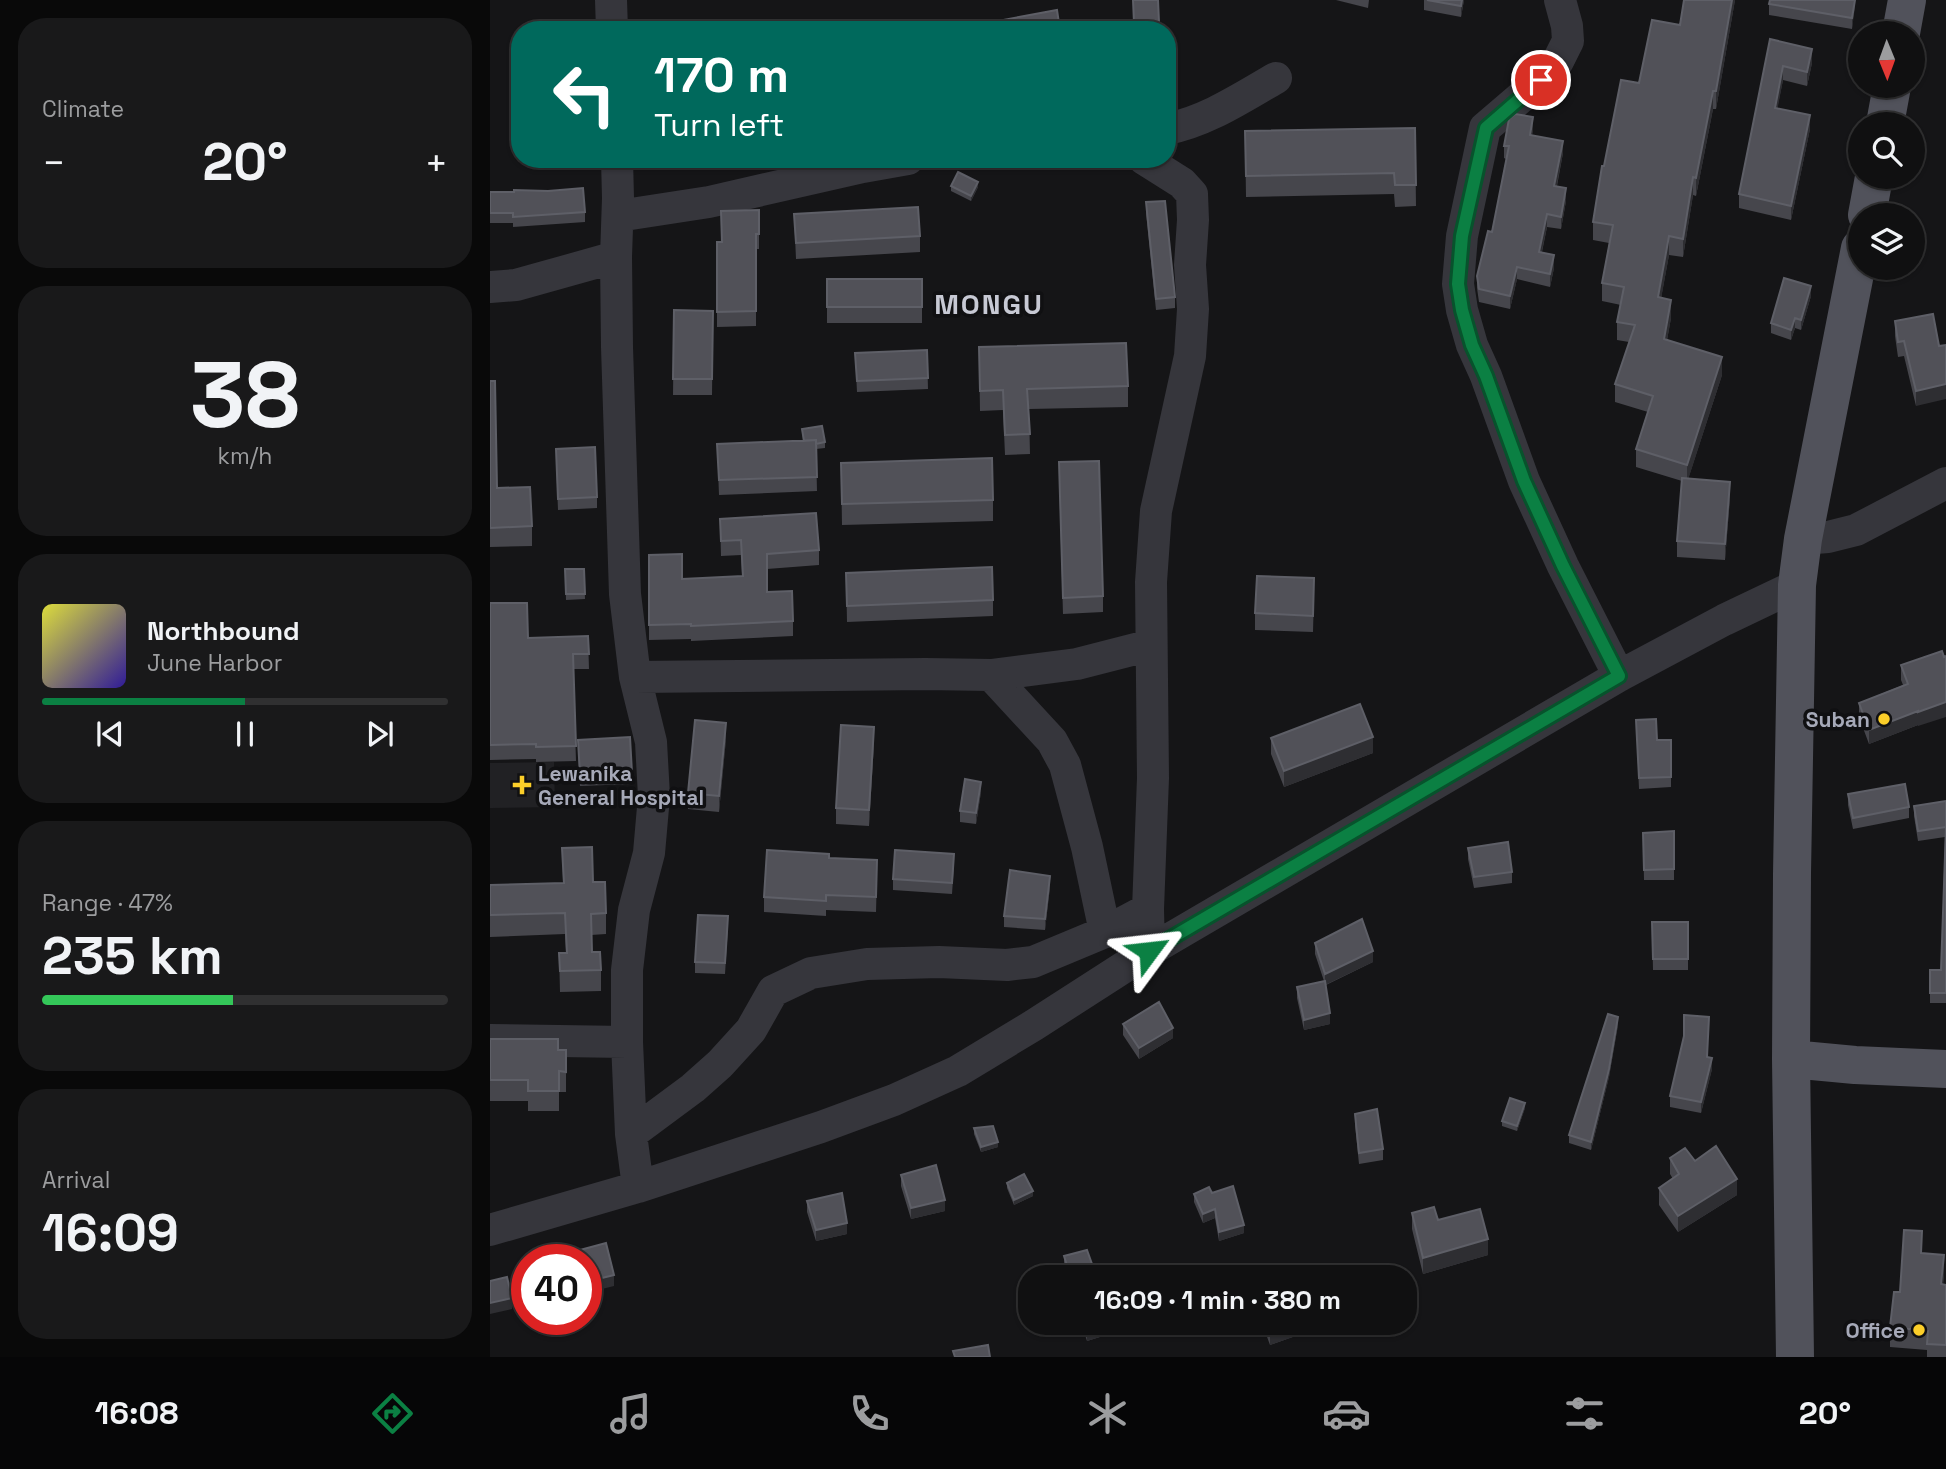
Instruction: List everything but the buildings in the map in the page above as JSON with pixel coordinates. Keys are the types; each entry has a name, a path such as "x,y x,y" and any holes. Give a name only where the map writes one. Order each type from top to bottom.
{"main road":[{"path":"1904,21 1907,0"},
{"path":"1794,1357 1791,874 1797,585 1803,539 1854,280"},
{"path":"1791,1059 1946,1069"}],"street":[{"path":"611,0 612,21"},
{"path":"1560,0 1567,26 1567,41 1558,61 1541,80 1486,128 1462,236 1458,284 1472,345 1524,481 1563,566 1619,676"},
{"path":"1176,128 1225,108 1276,78"},
{"path":"617,168 617,347 625,594 635,677 651,742 654,796 649,853 634,910 627,970 631,1134 638,1187"},
{"path":"618,216 709,202 859,168"},
{"path":"1149,951 1153,778 1151,582 1156,511 1190,356 1193,309 1190,265 1194,220 1192,194 1182,183 1158,168"},
{"path":"490,288 516,285 616,257"},
{"path":"1803,539 1828,537 1856,530 1944,484"},
{"path":"490,1230 638,1187 821,1128 894,1100 958,1070 1149,951 1619,676 1797,585"},
{"path":"635,677 990,675 1077,664 1151,645"},
{"path":"990,675 1052,741 1065,765 1087,847 1105,932"},
{"path":"631,1134 693,1088 720,1064 751,1030 773,991 811,973 867,964 939,962 1007,965 1033,961 1105,932 1148,909"},
{"path":"490,1040 627,1042"}],"shaded area":[{"name":"Lewanika General Hospital","path":"554,762 555,807 490,808 490,763"}],"place":[{"name":"Suban","path":"1884,719"},
{"name":"Lewanika General Hospital","path":"522,785"},
{"name":"Office","path":"1919,1330"}],"district":[{"name":"MONGU","path":"989,304"}],"route":[{"path":"1149,951 1619,676 1563,566 1524,481 1472,345 1458,284 1462,236 1486,128 1541,80"}]}
